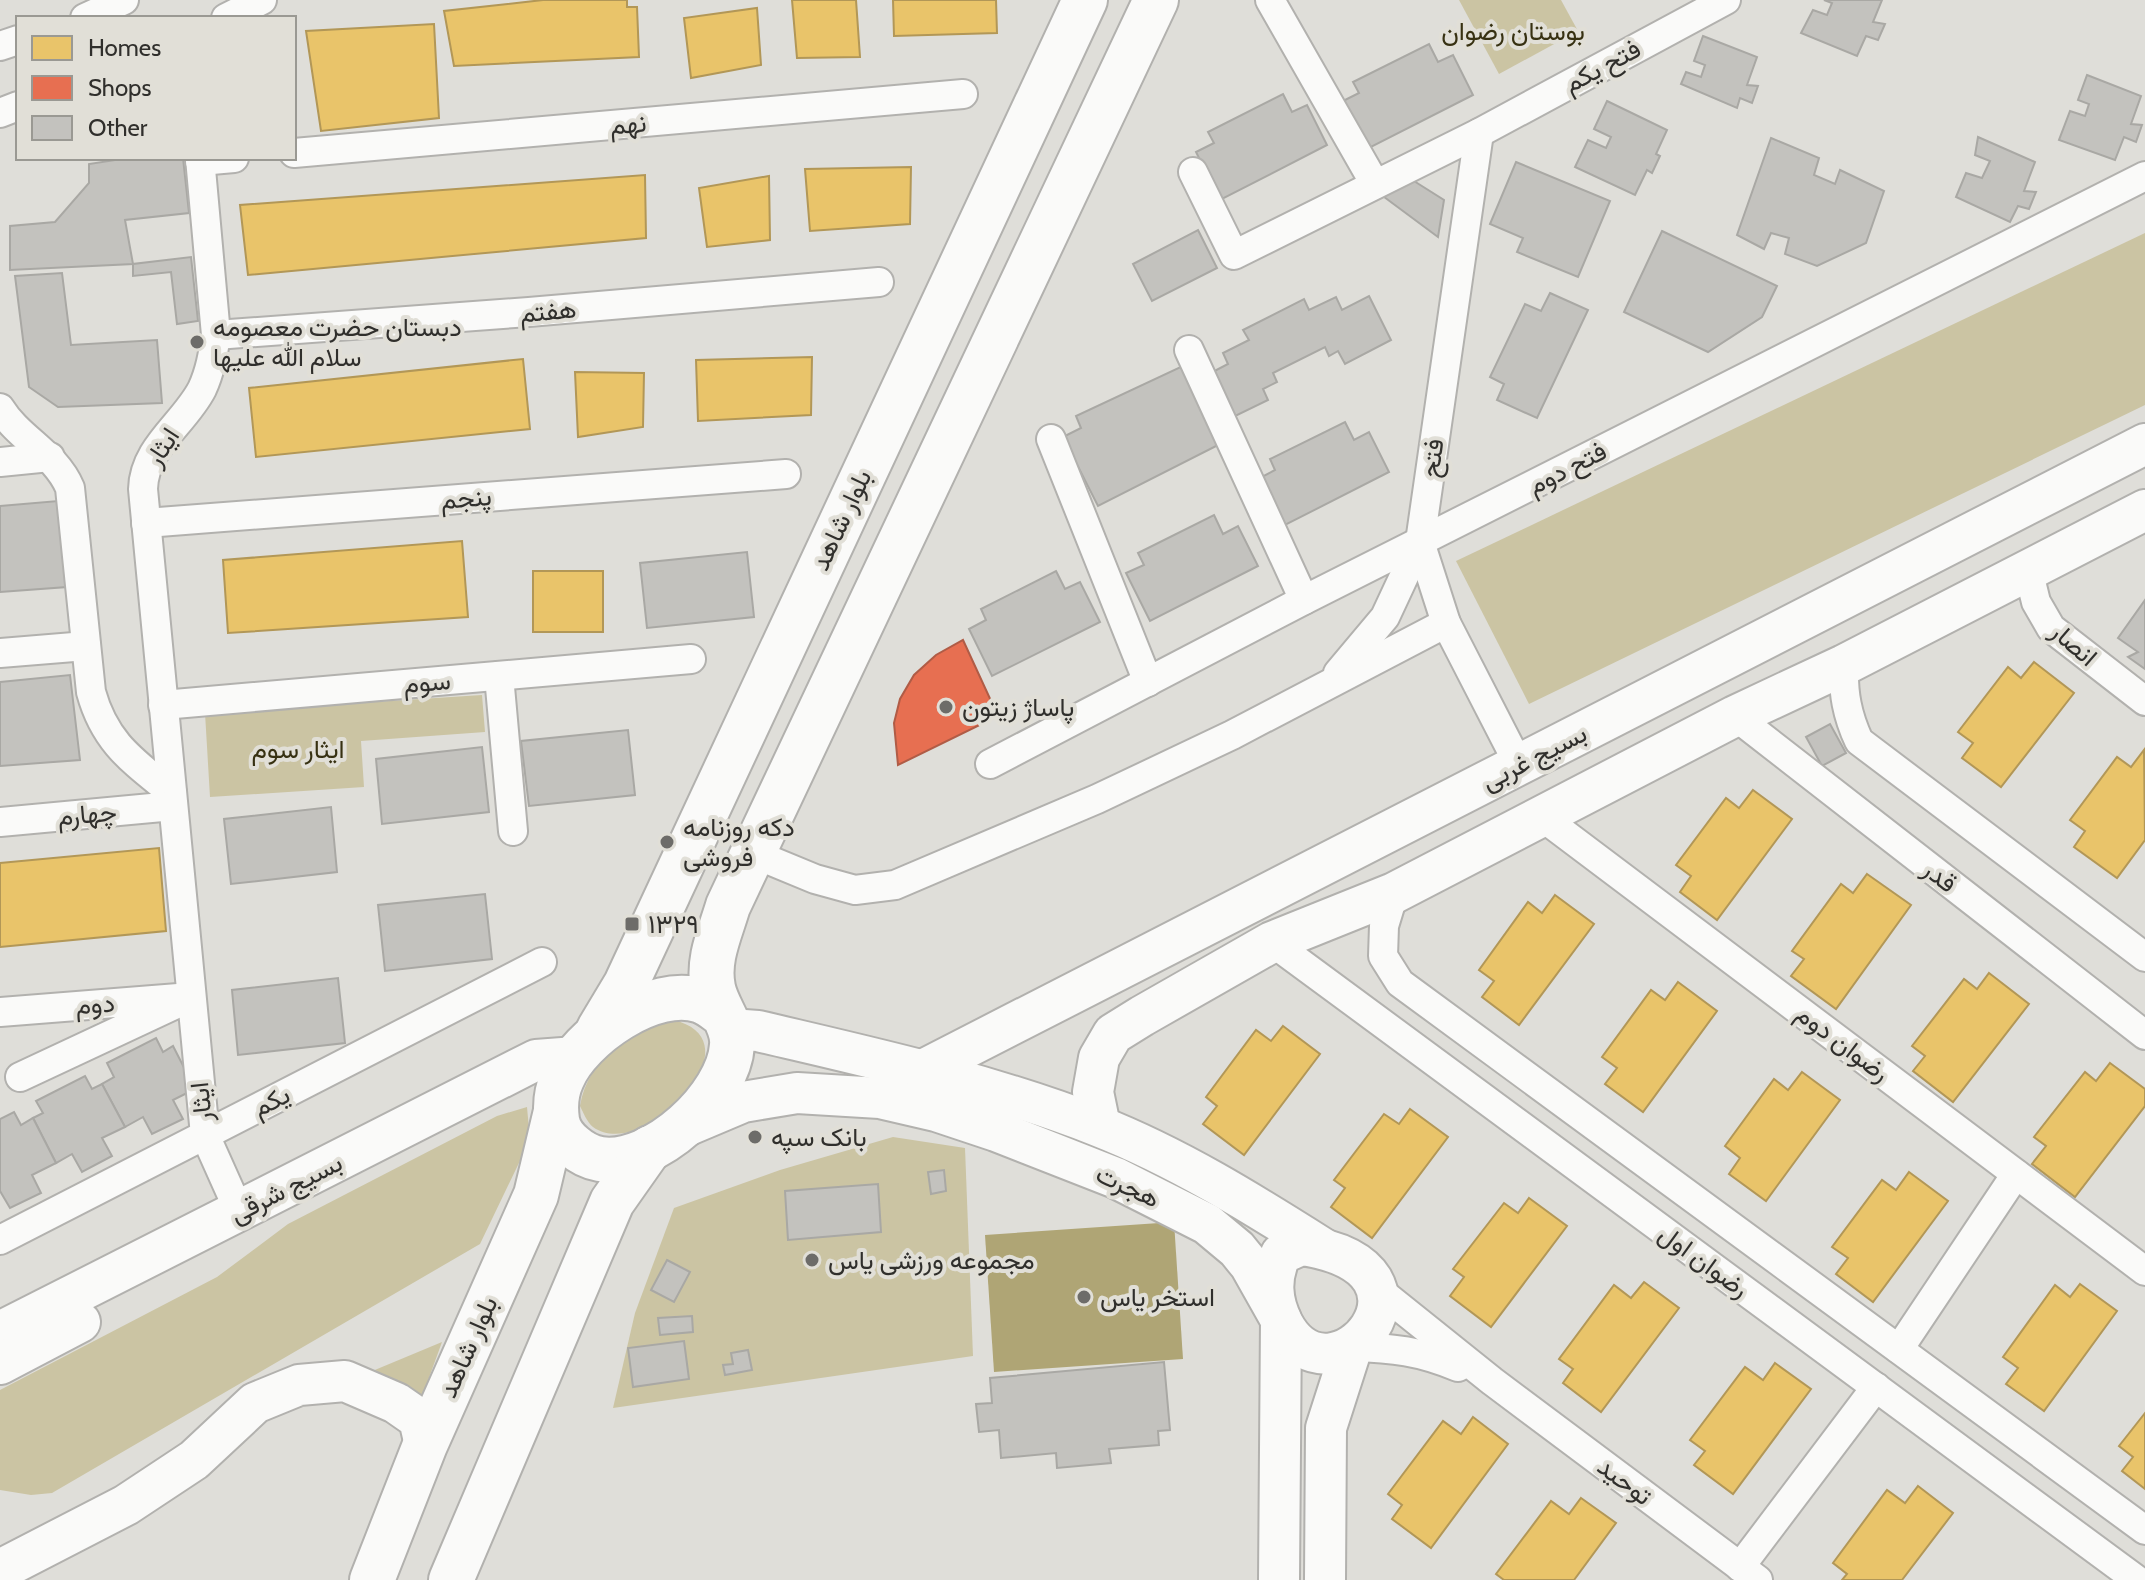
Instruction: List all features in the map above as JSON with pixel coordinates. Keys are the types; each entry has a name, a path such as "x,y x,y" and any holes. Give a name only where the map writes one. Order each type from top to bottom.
{"main road":[{"name":"بلوار شاهد","path":"372,1580 425,1445 536,1195 572,1072 626,984 1085,0"},
{"path":"451,1580 612,1202 664,1138 708,1102 723,1079 731,1060 733,1041 713,988 710,963 728,906 1156,0"},
{"name":"بسیج غربی","path":"923,1070 2145,444"},
{"path":"1100,1126 1093,1092 1099,1058 1113,1034 1272,942 1394,893 1735,716 1844,665 2145,510"},
{"path":"1519,765 1541,816"},
{"path":"664,1138 610,1160 588,1156 578,1150 558,1127 572,1072 644,1005 667,1000 699,1000 726,1021"},
{"name":"هجرت","path":"726,1021 923,1070 1004,1093 1100,1126 1207,1178 1322,1248"},
{"name":"بسیج شرقی","path":"3,1356 536,1060 572,1072"},
{"name":"هجرت","path":"664,1138 743,1102 797,1093 880,1098 936,1111 996,1131 1116,1178 1207,1224 1237,1249 1250,1265 1281,1320 1279,1580"},
{"path":"1301,1245 1322,1248 1357,1262 1376,1288 1378,1305 1374,1322 1365,1336 1352,1347 1336,1353 1318,1352 1302,1346 1290,1335 1281,1320 1271,1288 1273,1271 1281,1254 1301,1245"},
{"path":"1325,1580 1326,1428 1352,1347"},
{"path":"0,1570 126,1505 194,1460 255,1403 299,1385 345,1381 396,1403 419,1419 425,1445"}],"street":[{"path":"89,16 124,0"},
{"path":"230,16 262,0"},
{"path":"1270,0 1375,184"},
{"name":"فتح یکم","path":"1193,172 1234,255 1479,133 1726,0"},
{"name":"نهم","path":"296,153 963,94"},
{"name":"فتح","path":"1479,133 1420,542 1446,623 1519,765"},
{"name":"ایثار","path":"200,160 216,335 212,363 201,390 146,466 143,489 205,1135 243,1222"},
{"name":"فتح دوم","path":"990,764 1304,600 2145,176"},
{"name":"هفتم","path":"216,335 879,282"},
{"path":"1189,350 1304,600"},
{"path":"0,408 8,421 50,457 70,488 91,692 101,723 111,740 172,800"},
{"path":"1051,439 1148,682"},
{"path":"0,462 50,457"},
{"name":"پنجم","path":"146,523 786,474"},
{"path":"1327,686 1385,617 1420,542"},
{"name":"انصار","path":"2028,569 2036,602 2051,628 2145,701"},
{"path":"752,853 815,879 855,890 895,885 1097,799 1232,735 1446,623"},
{"path":"0,653 86,646"},
{"name":"سوم","path":"163,705 691,659"},
{"path":"1844,665 1848,717 1859,741 2145,957"},
{"path":"499,676 513,831"},
{"name":"قدر","path":"1735,716 2145,1035"},
{"name":"چهارم","path":"0,822 172,800"},
{"name":"رضوان دوم","path":"1541,816 2145,1271"},
{"name":"رضوان اول","path":"1394,893 1384,926 1383,956 1400,983 2145,1530"},
{"name":"رضوان اول","path":"1272,942 2137,1580"},
{"name":"یکم","path":"0,1240 542,962"},
{"path":"20,1077 191,997"},
{"name":"دوم","path":"0,1012 191,997"},
{"path":"1899,1349 2016,1174"},
{"path":"1376,1288 1492,1381"},
{"path":"1352,1347 1398,1348 1428,1355 1492,1381"},
{"name":"توحید","path":"1492,1381 1749,1573"},
{"path":"1749,1573 1876,1387"}],"green space":[{"name":"بوستان رضوان","path":"1459,0 1561,0 1578,31 1499,74"},
{"path":"2145,233 2145,405 1529,704 1456,561"},
{"name":"ایثار سوم","path":"482,695 485,732 361,741 364,787 210,797 205,713"},
{"path":"673,1020 697,1032 705,1050 700,1072 686,1095 664,1115 640,1129 615,1134 593,1127 580,1106 592,1074 613,1050 627,1040"},
{"path":"527,1107 530,1140 480,1244 52,1493 31,1495 0,1490 0,1390 217,1277 288,1224 497,1116"},
{"name":"مجموعه ورزشی یاس","path":"893,1137 965,1148 973,1356 613,1408 635,1313 674,1208 780,1170"},
{"path":"442,1342 422,1397 370,1372"}],"shaded area":[{"name":"استخر یاس","path":"1174,1222 1183,1359 994,1372 985,1235"}],"building: Homes":[{"path":"543,0 627,0 627,7 637,7 639,57 454,66 444,11"},
{"path":"792,0 856,0 860,57 797,58"},
{"path":"893,0 996,0 997,33 894,36"},
{"path":"757,8 761,65 691,78 684,18"},
{"path":"434,24 439,118 321,131 306,31"},
{"path":"911,167 910,224 810,231 805,169"},
{"path":"645,175 646,238 248,275 240,205"},
{"path":"769,176 770,240 707,247 699,188"},
{"path":"812,357 811,415 698,421 696,360"},
{"path":"523,359 530,429 256,457 249,388"},
{"path":"575,372 644,373 643,427 578,437"},
{"path":"462,541 468,617 228,633 223,560"},
{"path":"533,571 603,571 603,632 533,632"},
{"path":"2034,662 2074,693 2001,787 1962,758 1973,743 1958,732 2008,667 2021,678"},
{"path":"2144,750 2145,840 2117,878 2074,847 2085,831 2070,820 2117,757 2131,767"},
{"path":"1753,790 1792,819 1717,920 1680,892 1691,876 1676,865 1726,798 1739,808"},
{"path":"159,848 166,931 0,947 0,863"},
{"path":"1867,874 1911,905 1836,1009 1791,976 1804,959 1792,951 1841,884 1853,893"},
{"path":"1555,895 1594,924 1519,1025 1482,997 1494,981 1479,970 1528,902 1542,913"},
{"path":"1989,973 2029,1004 1953,1102 1913,1071 1925,1056 1912,1046 1964,979 1977,989"},
{"path":"1678,982 1717,1011 1643,1112 1605,1084 1617,1068 1602,1057 1651,990 1665,1000"},
{"path":"1283,1026 1320,1054 1244,1155 1203,1124 1217,1106 1206,1097 1256,1030 1271,1041"},
{"path":"2110,1063 2145,1089 2145,1106 2075,1197 2032,1164 2046,1146 2034,1137 2085,1072 2096,1081"},
{"path":"1802,1072 1840,1100 1766,1201 1729,1174 1740,1158 1725,1146 1774,1079 1788,1090"},
{"path":"1410,1109 1448,1137 1372,1238 1331,1207 1345,1188 1334,1180 1384,1114 1399,1124"},
{"path":"1909,1172 1948,1201 1873,1302 1836,1274 1848,1258 1832,1247 1882,1180 1896,1190"},
{"path":"1529,1198 1567,1226 1491,1327 1450,1296 1464,1277 1453,1269 1504,1203 1518,1213"},
{"path":"1644,1282 1679,1308 1601,1412 1563,1383 1573,1369 1559,1359 1614,1285 1631,1298"},
{"path":"2080,1284 2117,1311 2044,1411 2006,1384 2018,1368 2003,1357 2055,1285 2070,1297"},
{"path":"1775,1363 1811,1389 1733,1494 1694,1465 1705,1451 1690,1440 1745,1367 1763,1380"},
{"path":"2145,1413 2145,1489 2122,1471 2133,1457 2119,1446"},
{"path":"1473,1417 1508,1444 1431,1548 1392,1519 1402,1505 1388,1494 1443,1421 1461,1434"},
{"path":"1918,1486 1953,1513 1902,1580 1842,1580 1847,1574 1833,1563 1887,1490 1905,1503"},
{"path":"1581,1498 1616,1523 1574,1580 1504,1580 1496,1574 1551,1501 1569,1514"}],"building: Shops":[{"name":"پاساژ زیتون","path":"963,640 998,716 898,765 894,723 900,699 914,675 936,655"}],"building: Other":[{"path":"1824,0 1882,0 1873,22 1885,24 1878,40 1866,36 1857,56 1801,33 1813,10 1827,15 1832,3"},
{"path":"1703,36 1757,57 1747,85 1758,86 1752,103 1740,98 1737,108 1681,84 1686,72 1701,77 1705,65 1694,61"},
{"path":"1429,44 1438,62 1453,55 1473,95 1365,150 1341,102 1359,93 1353,82"},
{"path":"2087,75 2141,96 2131,124 2142,125 2136,142 2124,137 2115,160 2059,140 2070,111 2085,116 2089,104 2078,100"},
{"path":"1283,94 1292,112 1307,105 1327,145 1220,200 1196,152 1214,143 1208,132"},
{"path":"1607,101 1667,130 1656,154 1660,156 1652,173 1647,170 1635,195 1575,167 1588,140 1606,148 1611,137 1594,129"},
{"path":"1978,137 2035,162 2024,191 2036,192 2029,209 2018,206 2010,222 1956,197 1966,173 1982,178 1990,161 1975,155"},
{"path":"1771,138 1819,158 1814,175 1835,184 1840,170 1884,191 1866,243 1817,266 1785,254 1789,238 1771,233 1764,249 1737,235"},
{"path":"115,160 183,160 189,213 125,220 133,264 10,270 10,226 55,222 89,183 89,164"},
{"path":"1516,162 1610,201 1578,277 1517,252 1523,238 1490,224"},
{"path":"1406,176 1444,200 1438,237 1376,191"},
{"path":"1198,230 1217,268 1152,301 1133,264"},
{"path":"1662,231 1777,286 1762,317 1708,352 1624,312"},
{"path":"191,257 198,321 177,324 171,272 133,276 133,264"},
{"path":"62,273 71,345 157,340 162,403 58,407 29,387 15,276"},
{"path":"1550,293 1588,310 1537,418 1497,400 1504,384 1490,377 1525,304 1541,311"},
{"path":"1369,296 1391,340 1345,364 1338,351 1329,356 1325,347 1273,373 1277,382 1263,389 1268,400 1225,421 1203,377 1228,364 1223,353 1249,340 1243,330 1304,299 1309,310 1336,297 1342,310"},
{"path":"1187,364 1226,441 1098,506 1063,437 1081,428 1076,416"},
{"path":"1345,422 1354,440 1369,432 1389,472 1281,527 1258,479 1275,470 1270,459"},
{"path":"58,501 67,587 0,592 0,506"},
{"path":"1214,515 1223,534 1238,526 1258,566 1150,621 1126,573 1144,565 1138,553"},
{"path":"747,552 754,617 647,628 640,563"},
{"path":"1056,571 1065,589 1080,582 1100,622 992,676 969,629 986,620 981,609"},
{"path":"2145,600 2145,669 2128,657 2138,652 2118,638"},
{"path":"70,675 80,760 0,766 0,682"},
{"path":"1830,724 1846,753 1822,766 1806,737"},
{"path":"628,730 635,795 529,806 521,741"},
{"path":"482,747 489,812 382,824 376,759"},
{"path":"331,807 337,872 231,884 224,819"},
{"path":"485,894 492,959 385,971 378,905"},
{"path":"338,978 345,1043 238,1055 232,990"},
{"path":"156,1038 163,1052 173,1046 195,1089 173,1100 183,1119 152,1134 143,1117 125,1127 102,1084 114,1077 107,1063"},
{"path":"85,1076 92,1089 102,1084 125,1127 102,1138 112,1156 82,1172 72,1154 56,1163 33,1118 43,1113 36,1101"},
{"path":"14,1112 21,1125 33,1118 56,1163 32,1175 41,1193 10,1208 0,1191 0,1119"},
{"path":"944,1170 946,1191 931,1194 928,1172"},
{"path":"878,1184 881,1232 788,1240 785,1191"},
{"path":"667,1260 690,1272 674,1302 651,1290"},
{"path":"692,1316 693,1332 660,1335 658,1318"},
{"path":"684,1341 689,1379 633,1387 628,1348"},
{"path":"748,1350 752,1370 725,1375 723,1365 733,1364 731,1353"},
{"path":"1164,1362 1170,1430 1158,1431 1159,1445 1109,1449 1111,1463 1057,1468 1056,1453 1001,1458 999,1430 979,1432 976,1404 992,1403 990,1378"}],"place":[{"name":"دبستان حضرت معصومه سلام الله علیها","path":"197,342"},
{"name":"پاساژ زیتون","path":"946,707"},
{"name":"دکه روزنامه فروشی","path":"667,842"},
{"name":"۱۳۲۹","path":"632,924"},
{"name":"بانک سپه","path":"755,1137"},
{"name":"مجموعه ورزشی یاس","path":"812,1260"},
{"name":"استخر یاس","path":"1084,1297"}]}
